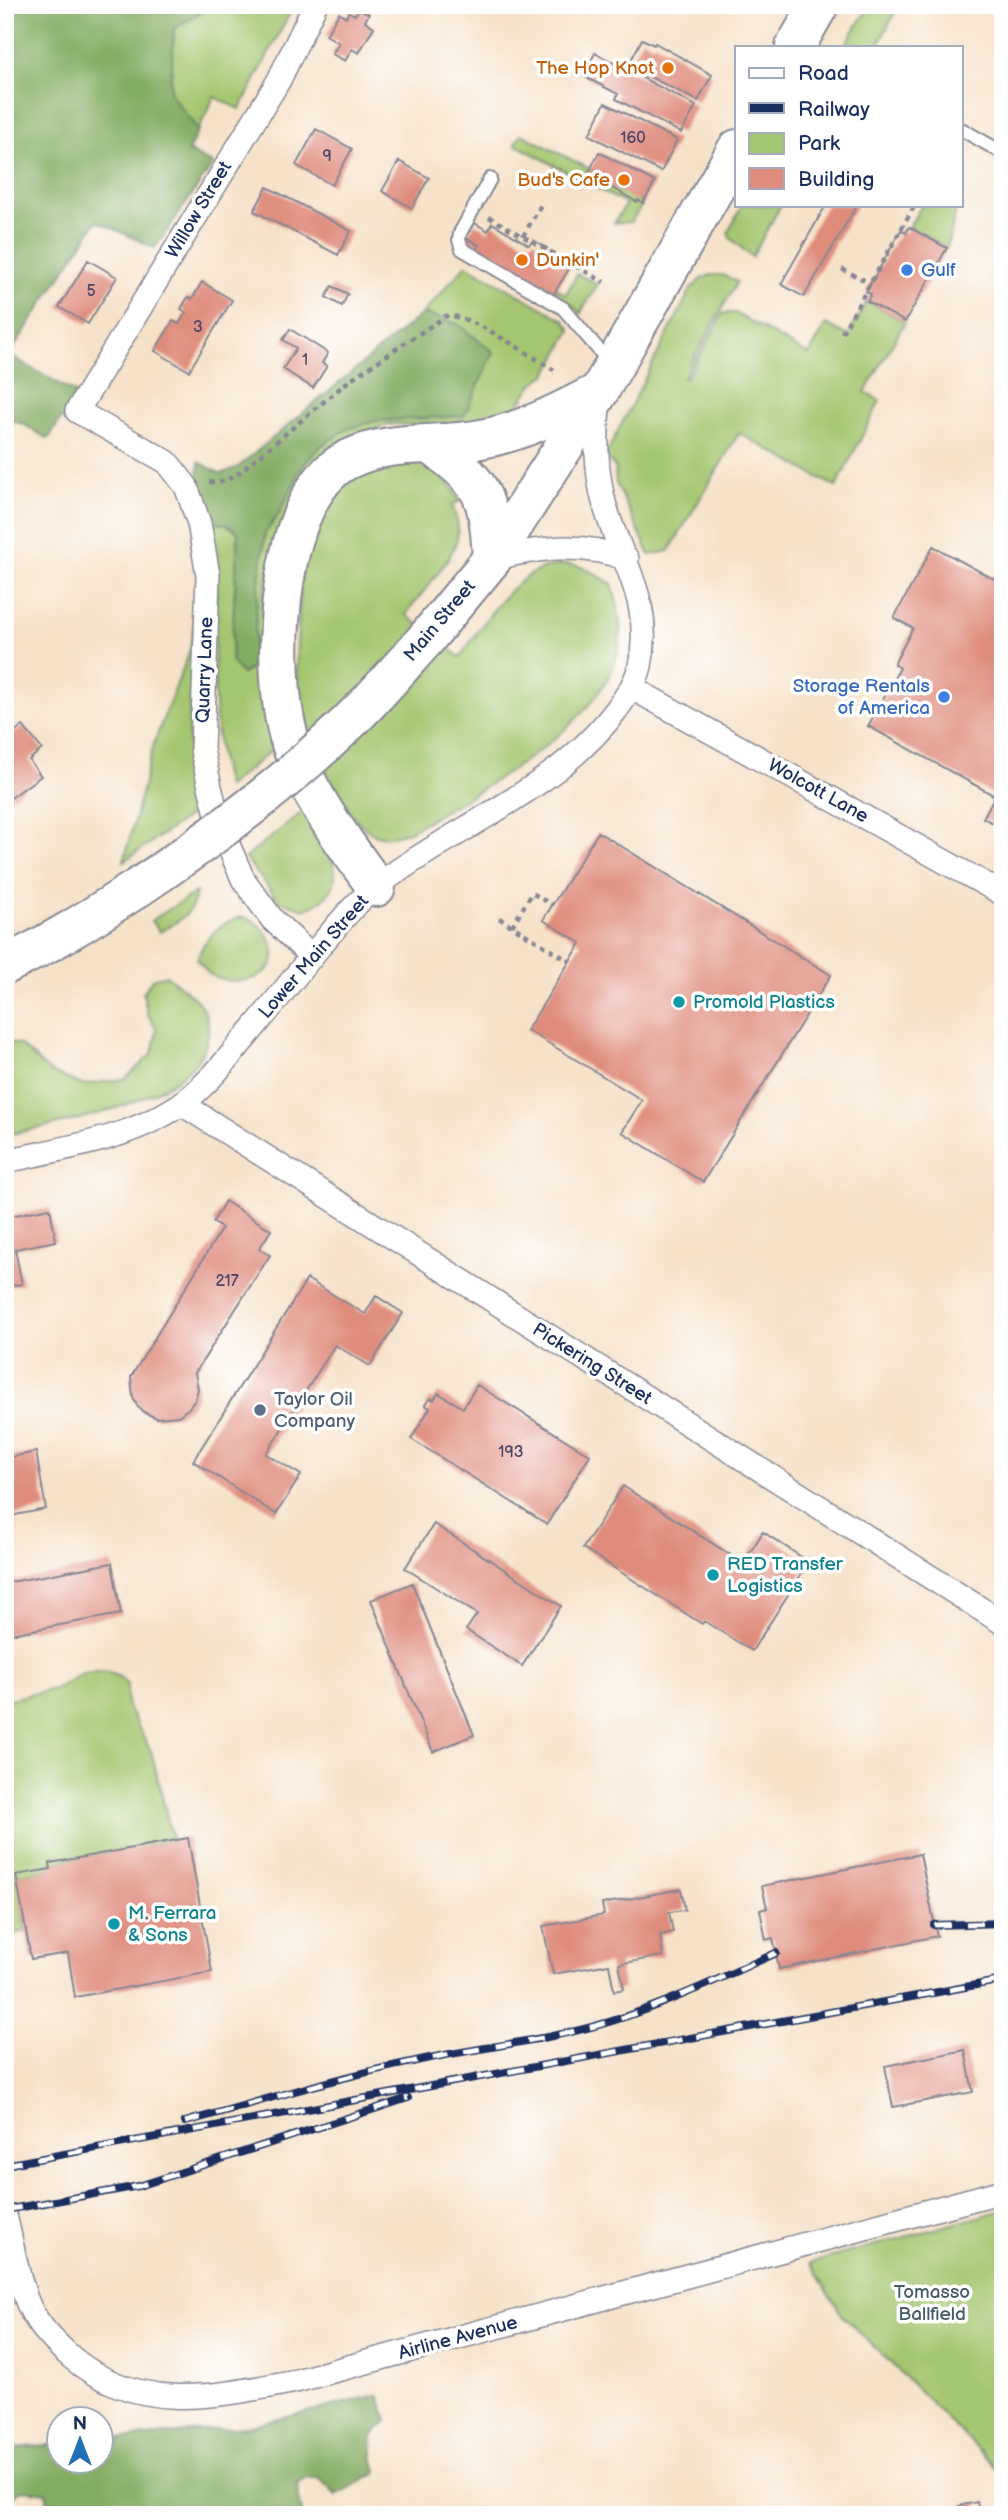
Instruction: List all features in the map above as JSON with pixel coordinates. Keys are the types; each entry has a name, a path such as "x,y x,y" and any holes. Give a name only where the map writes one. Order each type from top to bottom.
{"highway":[{"path":"796,46 819,5"},
{"name":"Main Street","path":"5,964 95,915 248,811 312,757 367,704 425,640 492,559 606,379 735,153"},
{"path":"376,887 334,827 290,743 278,658 282,599 301,519 316,491 331,472 345,461 383,446 482,439 506,433 568,408 606,379"},
{"path":"430,444 461,467 477,484 488,517 492,559"}],"street":[{"name":"Willow Street","path":"77,411 279,80 315,5"},
{"name":"Lower Main Street","path":"5,1161 140,1128 181,1104 216,1073 330,934 376,887 500,809 561,766 607,723 632,688 640,665 642,637 636,584 608,515 597,469 606,379"},
{"name":"Quarry Lane","path":"77,411 167,462 186,486 199,523 208,575 202,750 220,826 243,879 272,919 312,957"},
{"path":"492,559 530,550 571,547 596,549 627,559"},
{"name":"Wolcott Lane","path":"632,688 1003,894"},
{"name":"Pickering Street","path":"181,1104 1003,1623"},
{"name":"Airline Avenue","path":"5,2215 28,2304 43,2328 61,2348 103,2380 133,2390 193,2398 296,2381 1003,2191"}],"lane":[{"path":"962,130 1003,153"},
{"path":"490,179 460,233 462,249 563,308 606,379"}],"path":[{"path":"523,236 541,205"},
{"path":"842,333 914,206"},
{"path":"473,208 604,282"},
{"path":"842,269 870,283"},
{"path":"200,481 219,482 234,477 351,379 446,316 453,315 470,321 554,370"},
{"path":"512,926 532,893 552,905"},
{"path":"499,918 569,961"}],"green space":[{"path":"5,5 212,5 174,29 170,93 198,130 188,151 213,164 155,248 97,221 9,355 77,394 48,439 23,424 5,419"},
{"path":"212,5 294,5 240,109 214,97 198,130 170,94 174,29"},
{"path":"870,5 899,5 878,46 845,45"},
{"path":"521,134 590,169 588,174 593,178 643,203 631,222 614,223 626,204 515,144"},
{"path":"742,206 780,206 752,257 730,238 728,233"},
{"path":"921,206 957,206 947,248 909,227"},
{"path":"466,265 564,320 571,330 547,374 534,383 514,410 468,422 436,425 390,424 350,437 327,449 308,473 281,527 263,597 264,654 278,745 227,787 217,731 215,700 218,548 206,522 226,524 238,532 231,661 257,600 265,533 278,515 303,465 321,446 347,429 375,421 406,418 457,325 423,313"},
{"path":"577,274 598,284 580,314 571,304 554,296 557,289 566,294"},
{"path":"723,275 737,282 683,378 687,377 723,313 735,313 809,355 826,324 848,336 867,301 905,322 865,392 880,401 836,487 739,433 669,551 650,555 616,483 615,467 605,456 691,289 702,278"},
{"path":"423,313 457,324 494,352 464,416 375,421 347,429 321,446 303,465 278,515 265,533 253,668 242,674 231,661 238,532 226,524 206,522 197,501 199,462 221,474 238,467"},
{"path":"410,460 440,474 460,501 452,505 458,526 453,549 406,615 460,657 495,608 523,580 539,570 558,565 578,566 612,584 619,613 620,633 615,662 602,688 582,713 557,737 498,779 413,829 386,836 377,835 364,827 351,813 327,771 307,725 296,682 300,593 309,547 336,496 361,473"},
{"path":"195,618 188,739 201,808 124,861 154,743 190,650"},
{"path":"305,810 329,851 335,877 331,889 322,900 305,909 279,901 245,858"},
{"path":"196,892 188,912 160,932 151,921"},
{"path":"243,917 260,926 273,945 274,957 270,967 262,974 237,981 211,975 197,959 200,952 221,926"},
{"path":"166,975 196,999 207,1018 205,1046 190,1068 164,1087 132,1102 96,1114 5,1135 5,1041 20,1045 50,1072 82,1085 125,1079 152,1054 157,1030 147,1013 143,993 152,979"},
{"path":"105,1671 120,1677 127,1685 127,1706 151,1751 173,1841 50,1863 51,1869 17,1875 26,1931 5,1936 5,1700 55,1689 83,1673"},
{"name":"Tomasso Ballfield","path":"1003,2210 1003,2480 993,2464 843,2316 810,2263"},
{"path":"378,2395 388,2420 373,2434 373,2456 377,2473 336,2495 319,2478 307,2478 297,2484 302,2510 300,2515 50,2515 46,2493 22,2490 5,2500 5,2449 46,2445 46,2474 116,2474 116,2439 245,2427"}],"building":[{"path":"359,9 369,14 365,21 374,27 359,53 352,49 345,61 332,54 339,43 326,35 339,13 346,17 349,12 355,15"},
{"name":"The Hop Knot","path":"642,39 654,45 655,43 712,75 698,101 628,66"},
{"path":"595,53 696,106 681,133 616,99 618,94 583,76"},
{"path":"605,103 677,140 661,172 589,135"},
{"path":"316,129 352,149 332,185 296,165"},
{"name":"Bud's Cafe","path":"599,152 655,182 643,203 588,174"},
{"path":"399,161 429,178 412,208 382,191"},
{"path":"267,187 351,231 338,255 254,211"},
{"path":"825,206 856,206 804,297 781,284"},
{"name":"Dunkin'","path":"475,223 488,231 492,223 529,245 533,240 547,248 544,252 570,267 552,297 475,253 479,245 466,238"},
{"name":"Gulf","path":"909,227 947,248 905,322 867,301 871,294 866,292 901,230 906,233"},
{"path":"88,260 117,277 88,324 59,307"},
{"path":"202,282 232,300 189,371 155,351 173,321 179,324 186,312 181,309 188,297 192,299"},
{"path":"332,286 348,294 342,306 326,297"},
{"path":"290,329 328,353 322,363 327,366 313,388 283,369 296,348 283,340"},
{"name":"Storage Rentals of America","path":"933,546 1003,584 1003,828 983,818 995,796 868,726 900,668 894,664 913,628 894,618"},
{"path":"23,726 42,749 29,760 41,776 5,802 5,727 11,735"},
{"name":"Promold Plastics","path":"598,832 831,975 703,1182 622,1132 642,1100 527,1030 581,943 543,920"},
{"path":"225,1201 271,1230 259,1249 270,1255 195,1373 198,1389 195,1400 178,1416 157,1418 138,1407 133,1398 131,1377 222,1228 213,1222"},
{"path":"50,1208 56,1241 15,1249 22,1284 5,1287 5,1217"},
{"name":"Taylor Oil Company","path":"307,1279 365,1314 376,1296 403,1313 370,1366 335,1345 266,1454 301,1475 276,1514 193,1461"},
{"path":"477,1385 590,1455 547,1524 411,1439 430,1408 425,1405 430,1398 434,1400 438,1393 463,1408"},
{"path":"36,1452 46,1509 5,1517 5,1458"},
{"name":"RED Transfer Logistics","path":"623,1486 743,1563 763,1532 809,1562 752,1651 704,1621 702,1624 583,1548"},
{"path":"434,1524 561,1606 522,1666 466,1630 477,1614 405,1568"},
{"path":"112,1563 121,1614 5,1635 5,1583"},
{"path":"412,1583 474,1735 433,1752 371,1600"},
{"name":"M. Ferrara & Sons","path":"188,1838 212,1972 75,1997 68,1953 31,1959 16,1875 51,1869 50,1863"},
{"path":"920,1854 937,1936 779,1969 773,1938 766,1940 760,1910 767,1908 762,1886"},
{"path":"681,1889 685,1910 669,1912 673,1932 660,1935 663,1956 619,1964 624,1989 614,1991 609,1964 553,1974 543,1926 604,1915 602,1904"},
{"path":"965,2050 973,2092 893,2107 885,2066"},
{"path":"977,2502 980,2515 961,2515 959,2506"}],"railway":[{"path":"934,1925 1003,1923"},
{"path":"185,2122 387,2067 561,2034 609,2022 672,1999 776,1953"},
{"path":"5,2165 1003,1980"},
{"path":"5,2210 139,2186 408,2098"}],"place":[{"name":"The Hop Knot","path":"668,68"},
{"name":"Bud's Cafe","path":"624,180"},
{"name":"Dunkin'","path":"522,260"},
{"name":"Gulf","path":"907,270"},
{"name":"Storage Rentals of America","path":"944,697"},
{"name":"Promold Plastics","path":"679,1002"},
{"name":"Taylor Oil Company","path":"260,1410"},
{"name":"RED Transfer Logistics","path":"713,1575"},
{"name":"M. Ferrara & Sons","path":"114,1924"}]}
